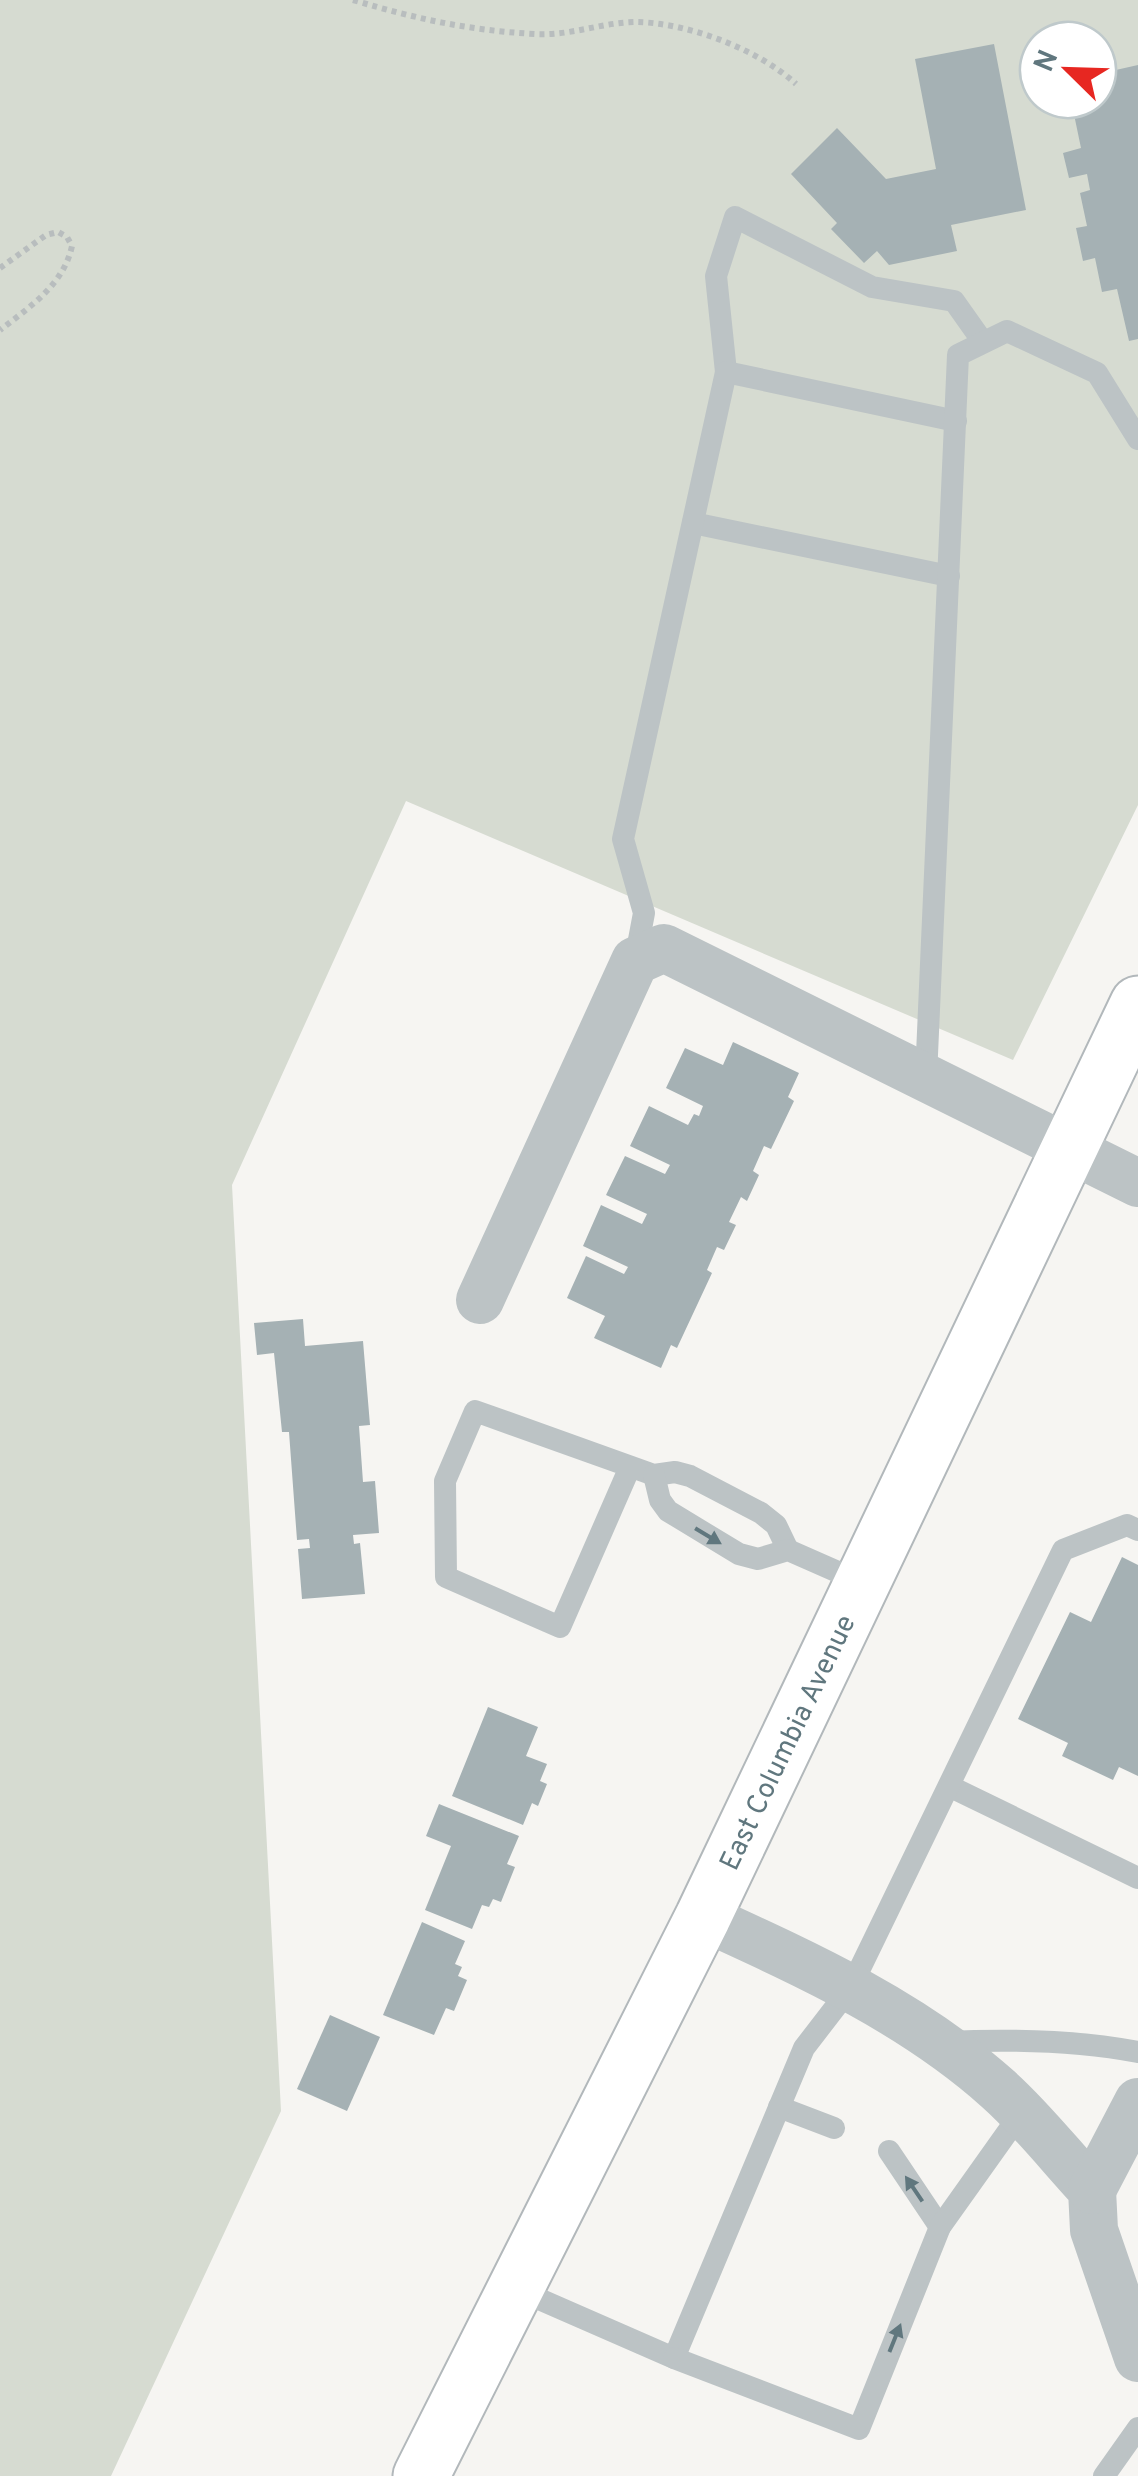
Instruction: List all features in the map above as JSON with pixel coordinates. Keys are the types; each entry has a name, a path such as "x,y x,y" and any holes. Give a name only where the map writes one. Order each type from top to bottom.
{"main road":[{"name":"East Columbia Avenue","path":"421,2476 703,1917 1138,1004"}],"street":[{"path":"480,1300 635,961 664,948 1138,1184"},
{"path":"703,1917 852,1987 904,2017 1000,2090 1092,2190"},
{"path":"1138,2102 1092,2190 1094,2230 1138,2358"}],"lane":[{"path":"635,961 644,913 623,838 726,372 716,276 735,218 872,287 954,301 984,342"},
{"path":"926,1077 958,355 1007,330 1096,373 1138,439"},
{"path":"726,372 956,421"},
{"path":"692,522 948,576"},
{"path":"630,1468 560,1627 446,1577 445,1481 475,1411 630,1468 654,1475 675,1472 690,1476 762,1513 776,1524 788,1550"},
{"path":"654,1475 660,1500 668,1511 739,1554 758,1559 788,1550 863,1583"},
{"path":"674,2358 804,2048 852,1987 1063,1550 1128,1525 1138,1530"},
{"path":"949,1786 1138,1878"},
{"path":"938,2042 1004,2039 1102,2045 1138,2052"},
{"path":"779,2107 834,2128"},
{"path":"516,2289 674,2358 859,2429 940,2227 1020,2113"},
{"path":"889,2151 940,2227"},
{"path":"1104,2476 1138,2428"}],"path":[{"path":"353,0 424,22 468,29 566,34 612,24 652,24 748,50 768,60 796,84"},
{"path":"0,268 46,234 58,232 72,246 60,277 0,330"}],"shaded area":[{"path":"0,0 1138,0 1138,805 1013,1060 406,801 232,1185 281,2111 111,2476 0,2476"}],"building":[{"path":"994,44 1026,210 951,225 957,251 889,265 877,251 864,263 831,229 837,223 791,174 837,128 886,179 936,169 915,59"},
{"path":"1138,65 1138,339 1129,341 1117,289 1102,292 1095,258 1083,261 1076,228 1087,226 1080,193 1090,190 1087,174 1069,178 1063,153 1081,148 1075,120 1118,120 1118,70"},
{"path":"733,1042 799,1073 788,1097 794,1101 771,1149 764,1146 753,1171 759,1175 747,1201 741,1197 729,1222 736,1225 724,1250 717,1247 707,1270 712,1273 677,1348 671,1345 661,1368 594,1338 605,1316 567,1298 586,1256 624,1274 628,1267 583,1246 601,1205 642,1224 647,1214 606,1195 625,1156 665,1174 670,1165 630,1146 649,1106 688,1125 694,1114 699,1116 703,1106 666,1088 685,1048 723,1065"},
{"path":"303,1319 305,1346 363,1341 370,1425 359,1426 363,1482 375,1481 379,1533 353,1535 354,1544 360,1543 365,1594 302,1599 298,1549 310,1548 309,1539 297,1540 289,1432 282,1432 274,1353 257,1355 254,1323"},
{"path":"1122,1557 1138,1565 1138,1776 1119,1767 1113,1780 1062,1756 1068,1743 1018,1719 1070,1612 1091,1622"},
{"path":"488,1707 538,1727 526,1756 547,1764 540,1781 547,1784 538,1806 532,1803 523,1825 452,1796"},
{"path":"439,1804 519,1836 507,1864 515,1867 501,1902 493,1899 489,1907 482,1905 472,1929 425,1910 451,1846 426,1836"},
{"path":"422,1922 465,1941 455,1964 462,1967 458,1976 467,1980 454,2011 446,2008 434,2035 383,2015"},
{"path":"330,2015 380,2037 347,2111 297,2089"}]}
